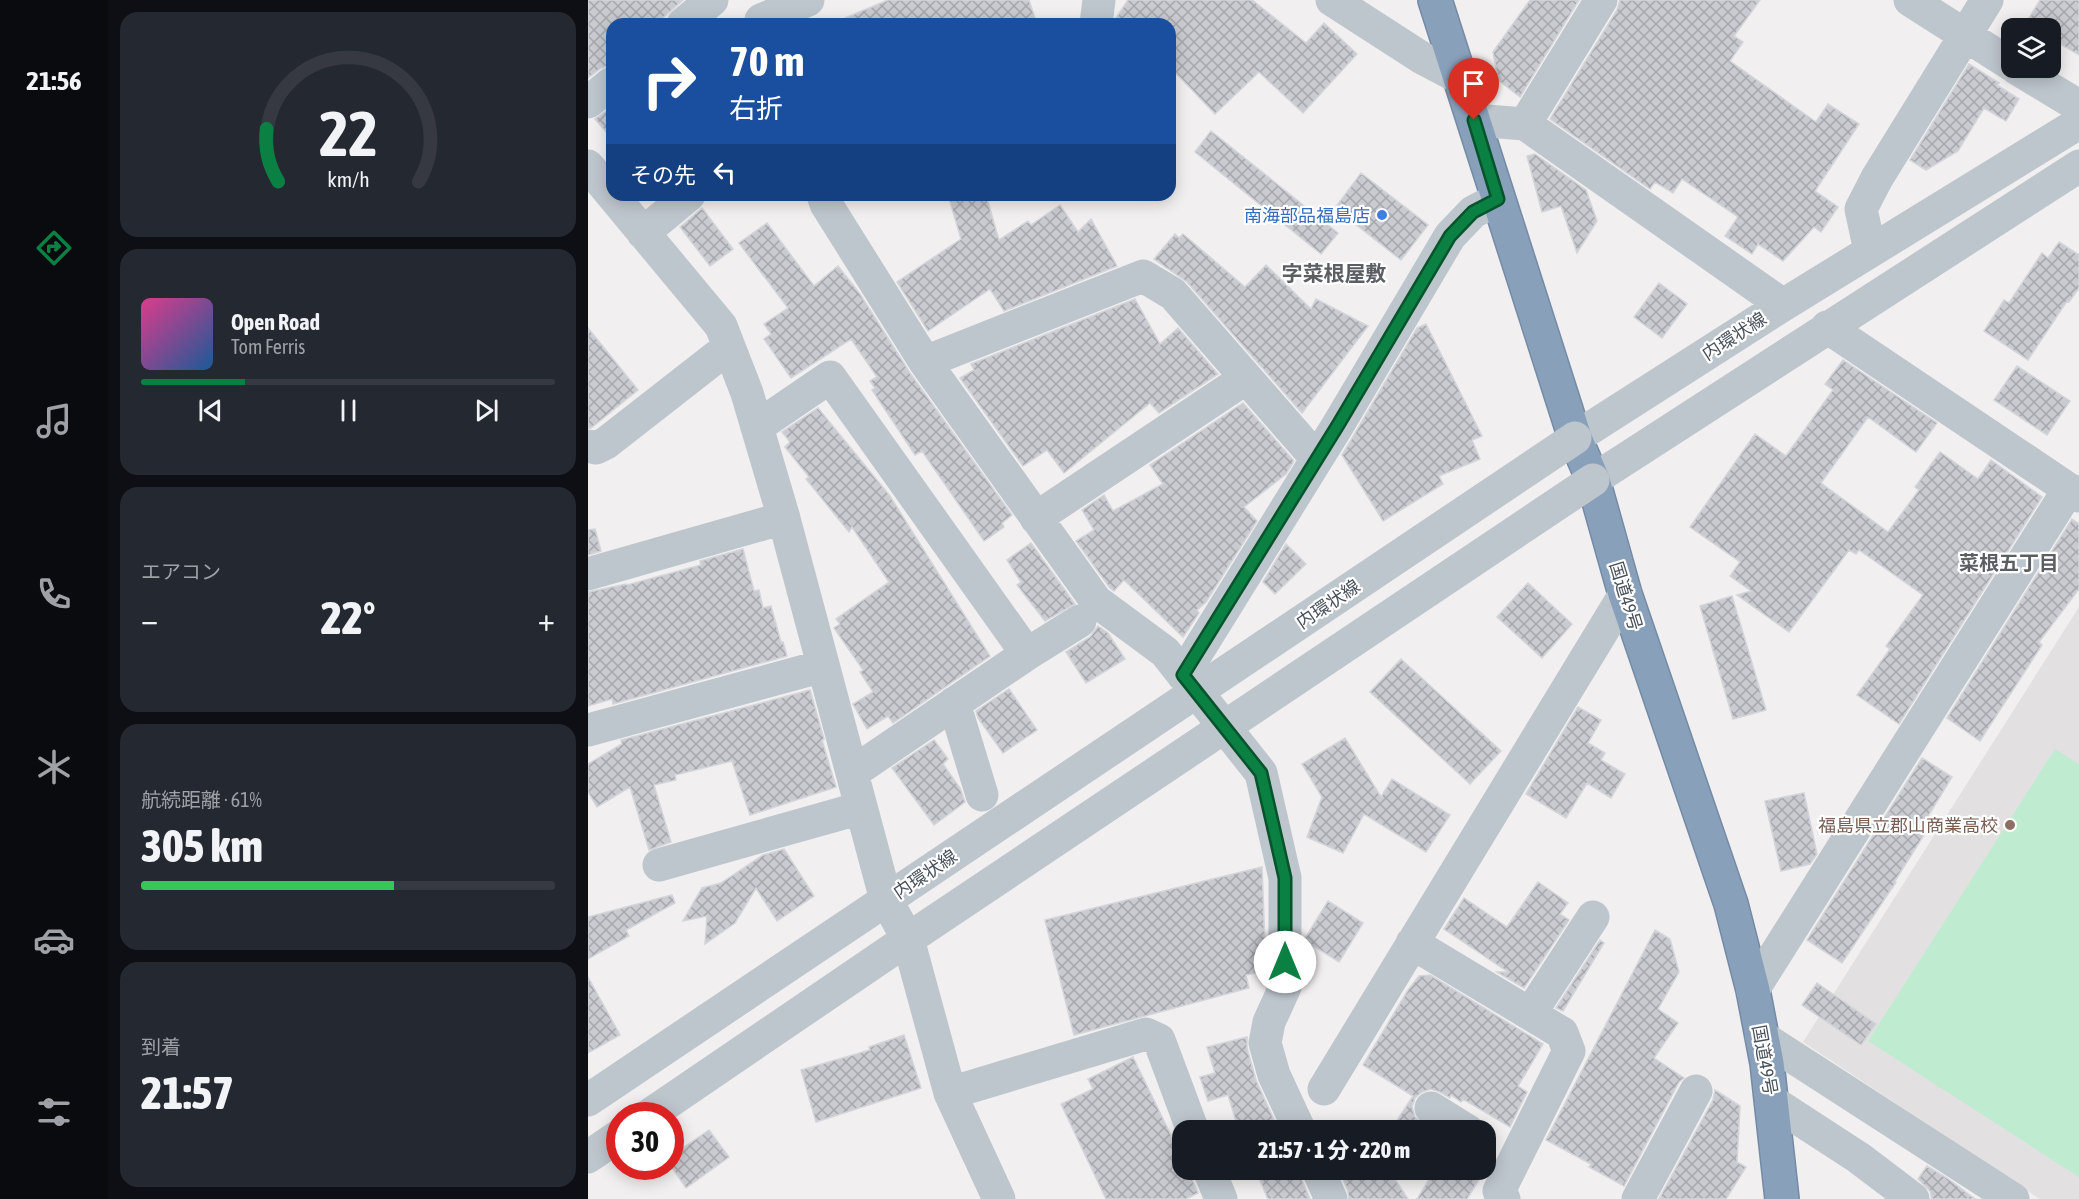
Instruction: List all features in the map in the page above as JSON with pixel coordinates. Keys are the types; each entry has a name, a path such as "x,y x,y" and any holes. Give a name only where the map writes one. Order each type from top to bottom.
{"highway":[{"name":"国道49号","path":"1435,0 1575,438 1593,480 1624,594 1724,884 1762,1036 1773,1102 1782,1199"}],"street":[{"path":"690,18 712,0"},
{"path":"758,14 808,0"},
{"path":"1097,18 1099,0"},
{"path":"1332,0 1422,58 1462,79"},
{"path":"1525,124 1601,0"},
{"path":"1910,0 2001,58"},
{"path":"1870,250 1861,209 1877,178 1987,0"},
{"path":"2033,78 2079,106"},
{"path":"588,102 606,88"},
{"path":"1474,120 1525,124 1783,305"},
{"name":"内環状線","path":"588,1100 1575,438 1870,250 2079,123"},
{"path":"588,166 606,188"},
{"path":"669,1102 1593,480 2079,166"},
{"path":"1183,675 1317,459 1450,236 1473,212 1498,199"},
{"path":"617,201 721,326 747,393 784,518 886,900 908,939 950,1093 999,1199"},
{"path":"643,233 682,201"},
{"path":"825,201 925,362 1096,601 1165,652 1261,773 1285,878 1285,987 1269,1022 1265,1043 1274,1076 1295,1120"},
{"path":"925,362 1143,276 1173,294 1317,459"},
{"path":"1752,990 2074,492 1827,327"},
{"path":"588,446 596,448 606,443 729,347"},
{"path":"758,426 830,377 1027,654"},
{"path":"1036,518 1246,378"},
{"path":"588,574 784,518"},
{"path":"1324,1089 1624,594"},
{"path":"852,773 1027,654 1080,621"},
{"path":"588,730 823,666"},
{"path":"954,703 982,795"},
{"path":"659,865 861,808"},
{"path":"1530,1014 1593,917"},
{"path":"1412,943 1562,1033 1569,1051 1499,1191 1504,1199"},
{"path":"950,1093 1146,1034 1159,1040 1189,1120"},
{"path":"1762,1036 2013,1199"},
{"path":"1638,1199 1696,1091"},
{"path":"1773,1102 1859,1158 1913,1199"},
{"path":"1431,1108 1450,1120"},
{"path":"588,1157 606,1145"},
{"path":"1496,1148 1515,1160"},
{"path":"1213,1180 1221,1199"},
{"path":"1322,1180 1331,1199"}],"shaded area":[{"name":"福島県立郡山商業高校","path":"2079,607 2079,1199 2040,1199 1803,1042"}],"green space":[{"path":"2055,749 2079,764 2079,1177 1868,1041"}],"building":[{"path":"588,0 683,0 663,18 606,18 606,67 588,78"},
{"path":"888,0 1029,0 1035,18 845,18"},
{"path":"1128,0 1252,0 1306,43 1324,23 1357,54 1303,113 1259,72 1215,114 1176,73 1176,18 1116,18"},
{"path":"1530,0 1579,0 1520,97 1498,80 1493,52"},
{"path":"1620,0 1760,0 1734,36 1743,42 1730,61 1816,122 1828,104 1859,124 1815,191 1838,207 1821,232 1814,227 1783,261 1758,244 1752,254 1725,236 1738,217 1682,179 1673,193 1655,182 1650,189 1550,119 1617,10"},
{"path":"2040,0 2079,0 2079,55 2061,44 2061,18 2029,18"},
{"path":"1969,64 2019,99 2006,121 1984,108 1958,151 1926,170 1910,160"},
{"path":"606,111 606,132 595,119"},
{"path":"1211,131 1338,233 1321,254 1195,152"},
{"path":"1535,154 1586,190 1597,221 1577,253 1561,206 1542,212 1527,156"},
{"path":"1361,173 1428,225 1401,260 1335,208"},
{"path":"950,201 988,201 999,240 1028,221 1031,225 1060,205 1078,232 1091,219 1117,266 1004,311 990,289 928,331 897,282 961,239"},
{"path":"702,208 733,249 710,266 680,227"},
{"path":"767,223 814,286 838,266 860,294 910,373 1012,515 1002,523 1004,527 984,541 922,451 915,455 872,390 875,388 870,381 877,377 851,339 791,378 764,339 771,334 764,324 788,308 739,243"},
{"path":"1175,234 1179,238 1183,234 1245,287 1266,265 1311,309 1316,299 1368,326 1302,413 1187,282 1154,259"},
{"path":"2059,242 2079,255 2079,288 2069,302 2067,301 2028,360 1984,331 2004,300 2009,303 2042,253 2048,258"},
{"path":"1659,283 1687,304 1662,338 1634,317"},
{"path":"1135,299 1160,344 1178,328 1218,374 1159,413 1150,403 1064,473 1047,450 1023,466 960,378 974,370 971,364"},
{"path":"1426,324 1482,436 1472,440 1480,459 1439,476 1443,484 1383,521 1342,455 1417,328"},
{"path":"588,328 638,390 591,428 588,428"},
{"path":"1843,360 1937,423 1916,452 1868,417 1821,483 1888,532 1919,490 1915,487 1940,452 1978,479 1991,460 2042,497 1899,724 1857,695 1890,649 1886,646 1923,595 1859,550 1856,554 1849,550 1789,632 1737,595 1751,591 1730,576 1740,562 1690,527 1755,434 1786,456 1833,390 1825,384"},
{"path":"2017,366 2070,401 2047,435 1994,400"},
{"path":"1243,403 1294,461 1286,474 1244,507 1257,521 1206,602 1197,610 1199,613 1183,637 1124,580 1114,591 1110,588 1076,541 1094,530 1082,510 1104,495 1113,511 1163,484 1150,465"},
{"path":"818,408 890,496 990,656 893,723 888,716 867,729 853,704 873,692 860,672 863,670 834,628 840,624 836,619 889,582 852,527 849,532 806,479 809,477 785,447 790,442 782,432"},
{"path":"2072,519 2079,524 2079,589 2039,642 2042,645 1980,741 1947,718"},
{"path":"595,529 601,551 588,555 588,530"},
{"path":"1031,543 1075,604 1045,621 1017,585 1021,582 1007,560"},
{"path":"1286,544 1306,564 1275,594 1263,582"},
{"path":"743,549 754,591 759,590 763,608 771,606 787,656 613,704 612,699 588,706 588,592 627,585 701,565 700,561"},
{"path":"1528,583 1572,624 1542,658 1497,617"},
{"path":"1732,596 1766,710 1733,719 1700,606"},
{"path":"1098,626 1108,633 1125,659 1086,683 1066,652 1090,637"},
{"path":"1401,659 1501,751 1470,784 1370,692"},
{"path":"1009,689 1037,730 1003,753 978,718 976,711"},
{"path":"810,690 836,787 750,815 732,761 675,775 676,780 654,785 671,842 649,850 630,787 597,807 588,792 588,764 622,744 621,740"},
{"path":"1578,707 1601,720 1588,743 1605,753 1601,760 1625,774 1611,798 1587,783 1566,818 1526,794"},
{"path":"1345,738 1381,797 1392,779 1450,815 1426,852 1364,814 1343,853 1307,837 1322,797 1302,764"},
{"path":"934,740 948,759 943,764 960,788 965,802 934,825 892,768"},
{"path":"1922,758 1952,777 1919,831 1924,835 1842,963 1807,940"},
{"path":"1804,793 1817,854 1810,864 1781,871 1765,801"},
{"path":"784,849 814,896 777,921 756,888 735,923 705,944 707,916 683,921 702,888 721,883 763,855"},
{"path":"1262,867 1266,971 1246,975 1249,988 1074,1035 1045,920"},
{"path":"1538,882 1568,903 1560,914 1569,920 1524,988 1497,972 1508,972 1444,929 1464,898 1507,927"},
{"path":"672,895 675,903 626,930 629,936 588,959 588,917"},
{"path":"1328,901 1363,923 1339,962 1304,940"},
{"path":"1655,930 1670,939 1679,972 1658,1009 1678,1023 1654,1058 1684,1078 1679,1082 1624,1186 1589,1167 1591,1164 1546,1140"},
{"path":"1600,940 1604,943 1563,1011 1556,1008"},
{"path":"1430,975 1543,1044 1518,1086 1527,1092 1510,1127 1463,1099 1461,1102 1451,1095 1450,1098 1431,1089 1415,1098 1412,1107 1418,1120 1397,1120 1413,1096 1363,1065 1408,990 1419,976"},
{"path":"588,977 620,1035 588,1053"},
{"path":"1817,983 1876,1024 1861,1045 1802,1005"},
{"path":"904,1035 921,1088 816,1122 801,1070 870,1050 869,1047"},
{"path":"1247,1037 1247,1048 1256,1080 1274,1120 1236,1120 1228,1095 1208,1101 1200,1077 1215,1073 1207,1047"},
{"path":"1133,1057 1172,1137 1172,1180 1192,1180 1198,1193 1186,1199 1106,1199 1061,1104 1093,1089 1088,1079"},
{"path":"1715,1090 1740,1106 1737,1162 1746,1167 1726,1199 1659,1199 1713,1100"},
{"path":"709,1130 729,1157 686,1188 680,1180 684,1180 684,1147"},
{"path":"1927,1166 1975,1199 1932,1199 1930,1191 1918,1179"},
{"path":"1260,1180 1302,1180 1310,1199 1268,1199"},
{"path":"1343,1180 1396,1180 1408,1199 1349,1199"},
{"path":"1429,1180 1479,1180 1467,1199 1417,1199"}],"place":[{"name":"南海部品福島店","path":"1382,215"},
{"name":"福島県立郡山商業高校","path":"2010,825"}],"district":[{"name":"字菜根屋敷","path":"1334,273"},
{"name":"菜根五丁目","path":"2009,562"}],"route":[{"path":"1285,962 1285,878 1261,773 1183,675 1338,425 1450,236 1473,212 1498,199 1474,120"}]}
